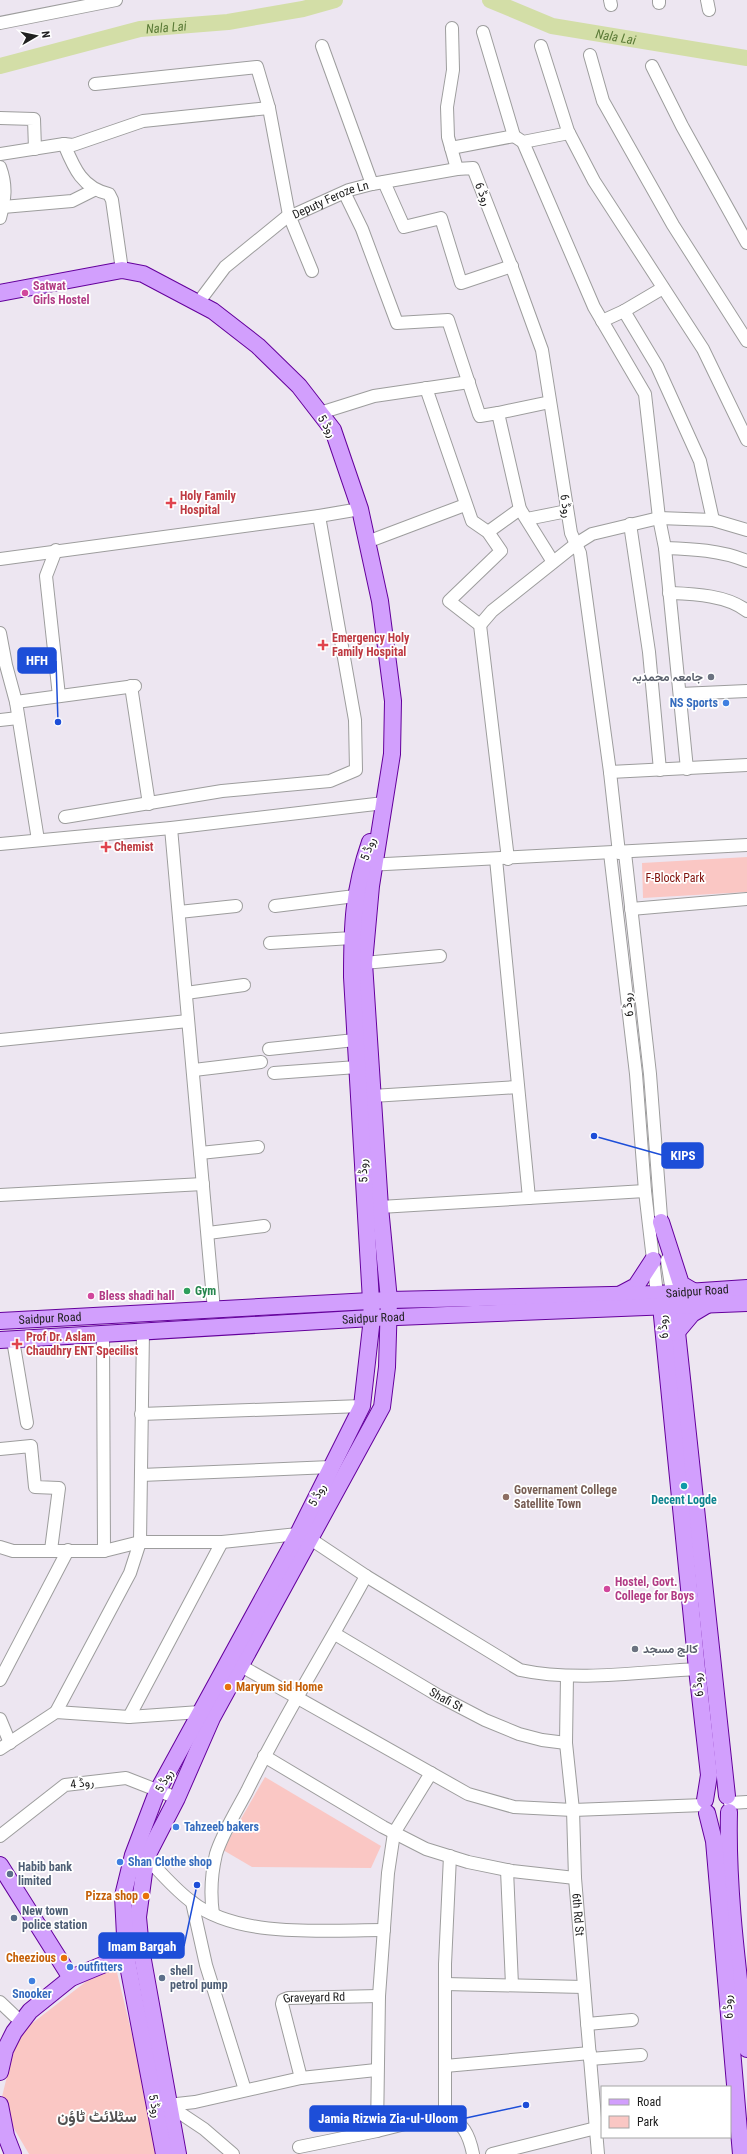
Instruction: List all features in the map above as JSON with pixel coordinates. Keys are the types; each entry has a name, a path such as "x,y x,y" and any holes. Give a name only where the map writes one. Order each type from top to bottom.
{"main road":[{"name":"روڈ 5","path":"0,293 122,270 143,274 213,311 258,346 299,386 333,430 360,509 380,601 393,702 392,754 384,803 368,865 355,896 352,938 355,1040 372,1318 362,1406 331,1467 303,1536 241,1666 206,1715 177,1798 146,1858 138,1917 141,1949 178,2154"},
{"name":"روڈ 5","path":"164,2154 126,1955 123,1896 133,1855 158,1792 206,1715 303,1536 382,1407 387,1367 390,1318 380,1207 364,963 368,865"},
{"path":"661,1222 681,1284 693,1291"},
{"path":"619,1295 636,1286 653,1260"},
{"name":"Saidpur Road","path":"7,1340 143,1330 372,1318 639,1307 693,1291 747,1288"},
{"name":"Saidpur Road","path":"0,1321 389,1300 619,1295 666,1299 707,1305 747,1303"},
{"name":"روڈ 6","path":"666,1299 676,1333 729,1804 728,1840 734,1933 747,2049"},
{"name":"روڈ 6","path":"666,1299 665,1346 697,1670 709,1775 706,1806 714,1841 741,2154"},
{"path":"676,1333 692,1314 707,1305"},
{"path":"639,1307 653,1321 665,1346"},
{"path":"717,1792 729,1804 725,1816 718,1818 706,1806 708,1796 717,1792"},
{"path":"0,1865 71,1978"},
{"path":"0,2072 5,2050 21,2022 30,2011 71,1978 141,1949"},
{"path":"1,2111 13,2154"}],"street":[{"path":"0,23 116,0"},
{"path":"452,28 454,70 447,107 448,137 457,169"},
{"path":"483,32 519,139 594,307 646,394 659,518 665,548 687,769"},
{"path":"322,46 378,183 404,226 441,218 461,283 512,266"},
{"path":"541,46 569,133 594,181 703,349 747,440"},
{"path":"590,55 603,101 673,225 747,341"},
{"path":"652,66 682,126 747,243"},
{"path":"95,84 257,68 269,108 289,215 312,271"},
{"path":"0,154 36,150 64,144 73,145 143,121 269,108"},
{"path":"0,118 34,119 36,150"},
{"path":"451,148 569,133"},
{"path":"64,144 74,168 94,190 109,194 112,200 122,270"},
{"path":"0,167 6,187 1,212 72,201 94,190"},
{"name":"Deputy Feroze Ln","path":"198,303 225,267 289,215 296,214 345,194 349,190 378,183 457,169 473,168"},
{"name":"روڈ 6","path":"473,168 512,266 542,350 571,533 580,553 610,772 618,853 620,937 636,1074 645,1191 653,1260 666,1299"},
{"path":"345,194 362,229 397,323 448,320 480,416 550,402"},
{"path":"602,321 624,311 663,288"},
{"path":"624,311 657,366 700,461 713,520"},
{"path":"320,413 374,396 469,382"},
{"path":"426,388 472,521 488,532 501,551 449,601 480,625"},
{"path":"498,413 524,514 553,562"},
{"path":"367,542 466,505"},
{"path":"0,559 56,550 319,516 360,509"},
{"path":"488,532 524,514 567,511"},
{"path":"65,816 149,804 222,791 330,781 356,770 355,720 319,516"},
{"path":"529,1198 518,1087 502,859 480,625 492,610 576,544 592,534 659,518 713,520 747,530"},
{"path":"630,524 649,652 660,770"},
{"path":"665,548 697,549 746,559"},
{"path":"56,550 46,576 59,696"},
{"path":"669,593 686,593 732,602 747,611"},
{"path":"0,633 3,666 16,702 38,840"},
{"path":"16,702 133,686 149,804"},
{"path":"680,694 747,691"},
{"path":"0,720 18,718"},
{"path":"610,772 747,765"},
{"path":"0,844 171,828 384,803"},
{"path":"171,828 188,1021 194,1070 214,1310"},
{"path":"368,865 747,845"},
{"name":"روڈ 6","path":"618,853 631,909 650,1074 666,1299"},
{"path":"275,906 355,896"},
{"path":"631,909 747,899"},
{"path":"179,912 236,906"},
{"path":"620,937 634,937"},
{"path":"270,943 352,938"},
{"path":"364,963 440,956"},
{"path":"186,993 244,985"},
{"path":"0,1040 188,1021"},
{"path":"269,1049 355,1040"},
{"path":"194,1070 261,1062"},
{"path":"274,1073 357,1067"},
{"path":"636,1074 650,1074"},
{"path":"372,1096 518,1087"},
{"path":"200,1153 258,1147"},
{"path":"0,1195 203,1184"},
{"path":"380,1207 645,1191"},
{"path":"208,1233 264,1226"},
{"path":"0,1719 5,1746 56,1712 130,1573 140,1542 143,1330"},
{"path":"103,1334 104,1551"},
{"path":"7,1340 27,1423"},
{"path":"141,1414 362,1406"},
{"path":"0,1449 31,1446 35,1487 59,1488 51,1550"},
{"path":"141,1475 331,1467"},
{"path":"0,1547 13,1551 104,1551 140,1542 222,1542 303,1536 520,1670 543,1675 567,1676 697,1670"},
{"path":"130,1717 222,1542"},
{"path":"0,1680 68,1550"},
{"path":"213,1914 210,1891 217,1852 264,1756 297,1696 335,1634 366,1576"},
{"name":"Shafi St","path":"335,1634 439,1696 485,1720 519,1734 542,1740 566,1743"},
{"path":"241,1666 297,1696 468,1794 514,1807 573,1810 706,1806"},
{"name":"6th Rd St","path":"567,1676 566,1743 573,1810 575,1878 598,2154"},
{"path":"56,1712 130,1717 206,1715"},
{"path":"264,1756 394,1833 426,1849 507,1870 575,1878"},
{"path":"377,2131 376,2070 379,1996 388,1873 394,1833 431,1773"},
{"name":"روڈ 4","path":"0,1836 65,1785 126,1778 158,1792 177,1798"},
{"path":"729,1804 747,1802"},
{"path":"445,2114 445,1984 450,1856"},
{"path":"146,1858 192,1902 213,1914 234,1922 268,1929 384,1930"},
{"path":"507,1870 512,1985"},
{"path":"192,1902 206,1965 245,2090"},
{"path":"445,1984 584,1987"},
{"name":"Graveyard Rd","path":"301,2078 282,2004 283,2000 288,1998 379,1996"},
{"path":"0,2002 21,2022"},
{"path":"587,2024 632,2020"},
{"path":"445,2066 590,2056 641,2055"},
{"path":"168,2105 195,2102 301,2078 376,2070"},
{"path":"168,2105 204,2129 233,2154"},
{"path":"299,2147 377,2131 445,2114 457,2120 466,2132 473,2154"},
{"path":"492,2154 530,2149 596,2128"}],"green space":[{"name":"F-Block Park","path":"747,857 747,892 643,898 642,863"},
{"path":"265,1777 381,1846 371,1868 252,1867 223,1850"},
{"path":"114,1960 161,2154 29,2154 0,2105 17,2035"}],"waterway":[{"name":"Nala Lai","path":"0,66 140,29 228,22 303,9 335,0"},
{"name":"Nala Lai","path":"490,0 552,26 747,58"}],"place":[{"name":"Satwat Girls Hostel","path":"25,293"},
{"name":"Holy Family Hospital","path":"171,503"},
{"name":"Emergency Holy Family Hospital","path":"323,645"},
{"name":"جامعہ محمدیہ","path":"711,677"},
{"name":"NS Sports","path":"726,703"},
{"name":"HFH","path":"58,722"},
{"name":"Chemist","path":"106,847"},
{"name":"KIPS","path":"594,1136"},
{"name":"Gym","path":"187,1291"},
{"name":"Bless shadi hall","path":"91,1296"},
{"name":"Prof Dr. Aslam Chaudhry ENT Specilist","path":"17,1344"},
{"name":"Decent Logde","path":"684,1486"},
{"name":"Governament College Satellite Town","path":"506,1497"},
{"name":"Hostel, Govt. College for Boys","path":"607,1589"},
{"name":"کالج مسجد","path":"635,1649"},
{"name":"Maryum sid Home","path":"228,1687"},
{"name":"Tahzeeb bakers","path":"176,1827"},
{"name":"Shan Clothe shop","path":"120,1862"},
{"name":"Habib bank limited","path":"10,1874"},
{"name":"Imam Bargah","path":"197,1885"},
{"name":"Pizza shop","path":"146,1896"},
{"name":"New town police station","path":"14,1918"},
{"name":"Cheezious","path":"64,1958"},
{"name":"outfitters","path":"70,1967"},
{"name":"shell petrol pump","path":"162,1978"},
{"name":"Snooker","path":"32,1981"},
{"name":"Jamia Rizwia Zia-ul-Uloom","path":"526,2105"}],"district":[{"name":"سٹلائٹ ٹاؤن","path":"97,2116"}]}
